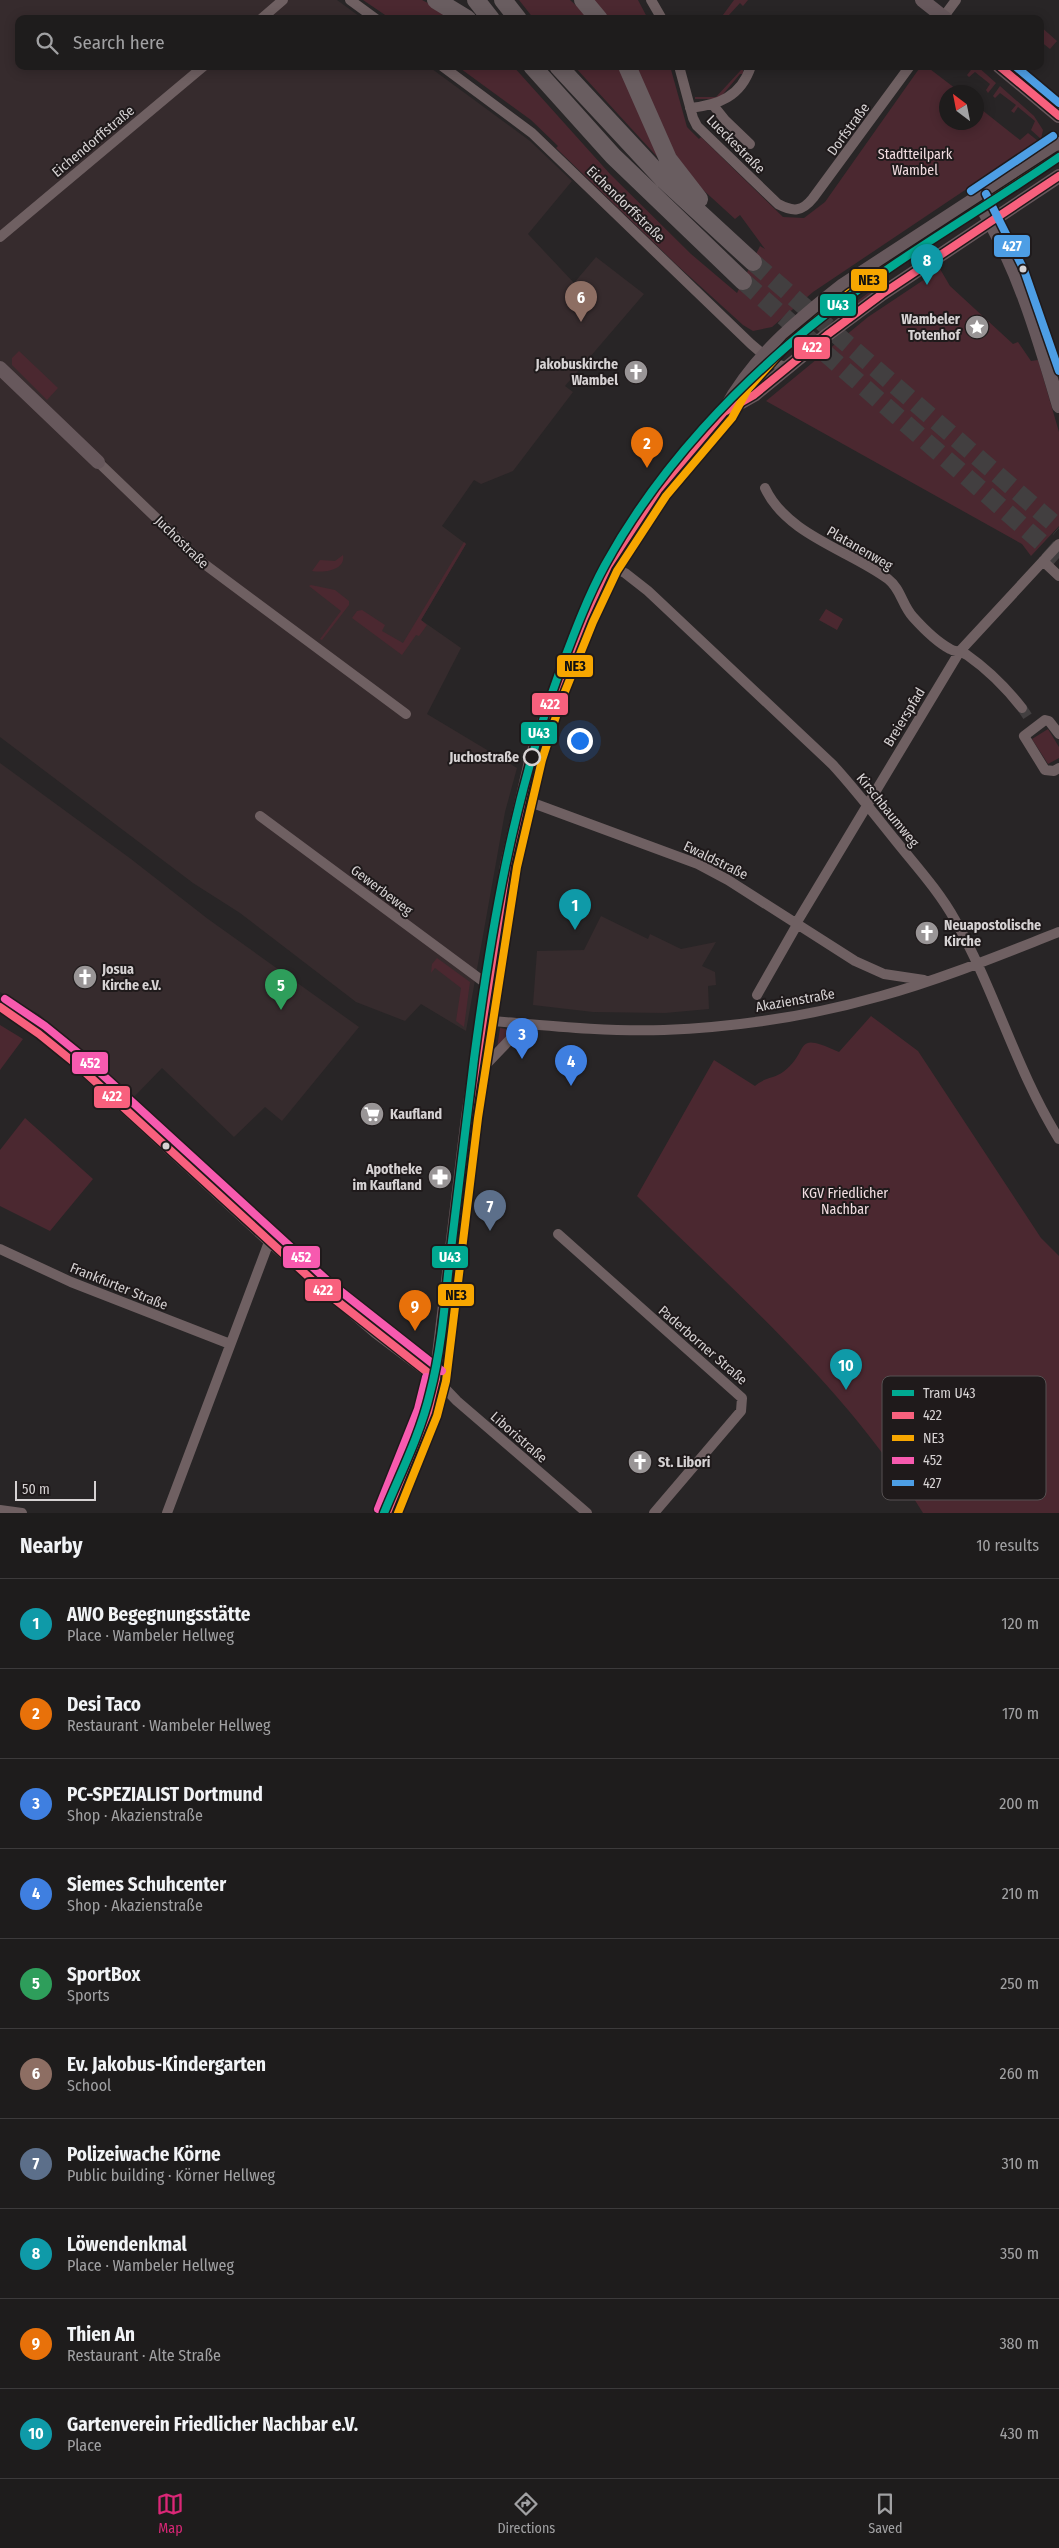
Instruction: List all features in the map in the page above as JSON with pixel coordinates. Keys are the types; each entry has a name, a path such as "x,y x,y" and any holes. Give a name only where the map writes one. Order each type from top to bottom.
{"highway":[{"path":"436,0 460,15"},
{"path":"476,0 488,15"},
{"path":"503,0 515,15"},
{"path":"583,0 595,15"},
{"path":"522,70 533,83 566,105"},
{"path":"535,70 566,105 668,211 743,281"},
{"path":"562,70 664,180 753,262 738,241 690,190 668,159 629,70"}],"main road":[{"path":"922,0 940,15"},
{"path":"1004,70 1059,116"},
{"path":"387,1513 428,1412 436,1379 482,1020 507,865 522,799 551,701 584,618 608,566 658,490 724,412 740,383 764,355 800,319 843,285 1059,144"},
{"path":"724,412 754,395 786,367 882,294 1059,176"},
{"path":"977,199 991,222 1033,317 1059,406"},
{"name":"Juchostraße","path":"0,368 98,462"}],"street":[{"path":"266,15 283,0"},
{"path":"350,0 371,15"},
{"path":"651,0 660,15"},
{"path":"946,15 956,0"},
{"name":"Eichendorffstraße","path":"0,237 199,70"},
{"name":"Eichendorffstraße","path":"447,70 532,133 764,355 773,363 786,367"},
{"name":"Lueckestraße","path":"680,70 693,118 703,133 778,204 793,210 806,206"},
{"path":"690,108 713,105 724,101 738,86 748,70"},
{"name":"Dorfstraße","path":"806,206 872,120 907,70"},
{"path":"713,105 725,120 750,144"},
{"name":"Juchostraße","path":"98,462 203,563 406,714"},
{"name":"Platanenweg","path":"764,488 771,502 813,536 888,579 898,591 912,616 950,650 960,651 1007,690 1022,708"},
{"name":"Breierspfad","path":"757,995 804,910 960,651 1059,544"},
{"path":"1043,561 1059,576"},
{"name":"Kirschbaumweg","path":"608,566 625,573 688,627 832,765 868,806 944,902 977,964 1030,1086 1059,1139"},
{"path":"1059,734 1049,721 1045,720 1032,723 1024,736 1025,742 1045,770 1054,771 1059,768"},
{"name":"Ewaldstraße","path":"522,799 698,864 728,880 855,961 884,974 930,981"},
{"name":"Gewerbeweg","path":"260,816 488,985"},
{"name":"Akazienstraße","path":"482,1020 593,1030 663,1030 732,1025 797,1015 881,996 930,981 1059,932"},
{"path":"881,996 886,986 884,974"},
{"name":"Liboristraße","path":"0,1007 47,1039 269,1242 376,1333 436,1379 456,1401 587,1513"},
{"path":"474,1077 524,1025"},
{"name":"Paderborner Straße","path":"558,1234 742,1398 742,1410 654,1513"},
{"path":"167,1513 269,1242"},
{"name":"Frankfurter Straße","path":"0,1249 71,1282 230,1344"},
{"path":"0,1510 22,1513"}],"shaded area":[{"path":"0,0 337,0 358,15 15,15 15,70 433,70 530,141 572,181 528,234 574,283 596,257 644,294 565,386 573,392 513,471 481,484 474,480 442,526 466,544 421,620 461,648 427,714 517,768 505,812 466,1031 421,1004 405,1021 356,1002 240,913 193,883 0,737"},
{"path":"0,763 131,859 208,919 359,1027 282,1121 265,1107 234,1137 162,1068 131,1100 40,1015 0,992"},
{"path":"601,916 648,939 650,934 681,949 716,942 702,966 715,972 716,985 708,986 709,1009 665,1013 593,1012 533,1005 537,951 584,950"}],"green space":[{"path":"363,0 422,0 451,15 385,15"},
{"path":"519,0 570,0 587,15 531,15"},
{"path":"593,0 638,0 646,15 606,15"},
{"path":"734,0 748,0 743,6 740,3 729,15 723,15"},
{"path":"1044,30 1057,41 1050,49 1044,44"},
{"name":"Stadtteilpark Wambel","path":"462,70 517,70 610,174 691,254 737,293 760,246 765,249 740,215 735,219 689,177 675,154 638,70 671,70 687,127 699,139 701,137 783,217 804,218 825,202 918,70 931,70 951,85 939,85 939,130 984,130 984,112 1020,140 1028,133 1038,141 813,292 772,327 753,331 743,325 678,266 556,148 558,146 531,120"},
{"path":"578,70 623,70 662,162"},
{"path":"743,70 743,74 740,74 719,99 695,99 695,97 716,97"},
{"path":"971,70 981,70 996,83 988,93 986,90 990,84 975,72 969,77 967,75"},
{"path":"1000,86 1034,116 1043,130 1041,139 1031,130 1035,121 1018,107 1014,113 1011,111 1016,105 1000,93 995,98 993,96"},
{"path":"940,269 950,286 1013,344 1018,342 1031,361 1038,360 1059,432 1059,526 1031,556 1022,544 766,401 868,317"},
{"path":"870,275 871,277 830,307 827,304"},
{"path":"878,286 879,289 841,317 839,314"},
{"path":"19,351 58,388 47,400 12,365 12,358"},
{"path":"464,542 466,544 421,620 427,625 419,636 416,635 402,655 352,618 357,611 362,610 385,625 382,631 403,643"},
{"path":"343,555 343,560 338,567 328,571 312,571 320,560 335,561"},
{"path":"309,586 335,590 349,601 349,605 322,640 320,639 341,611"},
{"path":"826,609 843,619 837,630 819,620"},
{"path":"1048,729 1059,747 1059,758 1048,764 1032,739"},
{"path":"437,958 470,982 464,1027 456,1021 461,988 435,968 431,973 432,964"},
{"name":"KGV Friedlicher Nachbar","path":"871,1016 918,1051 1041,1238 1059,1256 1059,1513 923,1513 915,1500 1046,1500 1046,1376 882,1376 882,1453 827,1385 790,1346 637,1196 714,1060 755,1086 783,1072 792,1064 808,1043 814,1043 839,1052"},
{"path":"0,1025 23,1039 0,1070"},
{"path":"500,1028 506,1029 508,1035 497,1048"},
{"path":"25,1118 93,1179 50,1231 0,1206 0,1150"}],"tunnel":[{"path":"753,262 1059,528"},
{"path":"743,281 1059,558"},
{"path":"1022,708 1030,720"}],"tram line":[{"name":"U43","path":"384,1513 421,1424 436,1364 488,962 516,817 528,770 558,676 598,578 626,529 675,461 762,368 826,314 883,272 1059,157"}],"transit line":[{"name":"422","path":"1004,70 1059,116"},
{"name":"427","path":"1020,70 1059,103"},
{"name":"427","path":"971,191 1053,136"},
{"name":"NE3","path":"398,1513 437,1416 446,1381 478,1118 517,867 542,760 560,704 593,622 617,571 666,496 732,418 748,389 790,342 849,293 1059,156"},
{"name":"422","path":"387,1513 428,1412 436,1379 468,1117 507,865 532,757 551,701 584,618 608,566 658,490 724,412 754,395 827,335 882,294 1059,176"},
{"name":"427","path":"986,194 1024,270 1059,371"},
{"name":"452","path":"5,999 45,1026 82,1056 329,1282 442,1371"},
{"name":"422","path":"0,1007 39,1034 76,1064 323,1290 436,1379"},
{"name":"452","path":"378,1509 418,1409 426,1377"}],"place":[{"name":"Löwendenkmal","path":"927,285"},
{"name":"Ev. Jakobus-Kindergarten","path":"581,322"},
{"name":"Wambeler Totenhof","path":"977,327"},
{"name":"Jakobuskirche Wambel","path":"636,372"},
{"name":"Desi Taco","path":"647,468"},
{"name":"Juchostraße","path":"532,757"},
{"name":"AWO Begegnungsstätte","path":"575,930"},
{"name":"Neuapostolische Kirche","path":"927,933"},
{"name":"Josua Kirche e.V.","path":"85,977"},
{"name":"SportBox","path":"281,1010"},
{"name":"PC-SPEZIALIST Dortmund","path":"522,1059"},
{"name":"Siemes Schuhcenter","path":"571,1086"},
{"name":"Kaufland","path":"372,1114"},
{"name":"Apotheke im Kaufland","path":"440,1177"},
{"name":"Polizeiwache Körne","path":"490,1231"},
{"name":"Thien An","path":"415,1331"},
{"name":"Gartenverein Friedlicher Nachbar e.V.","path":"846,1390"},
{"name":"St. Libori","path":"640,1462"}]}
